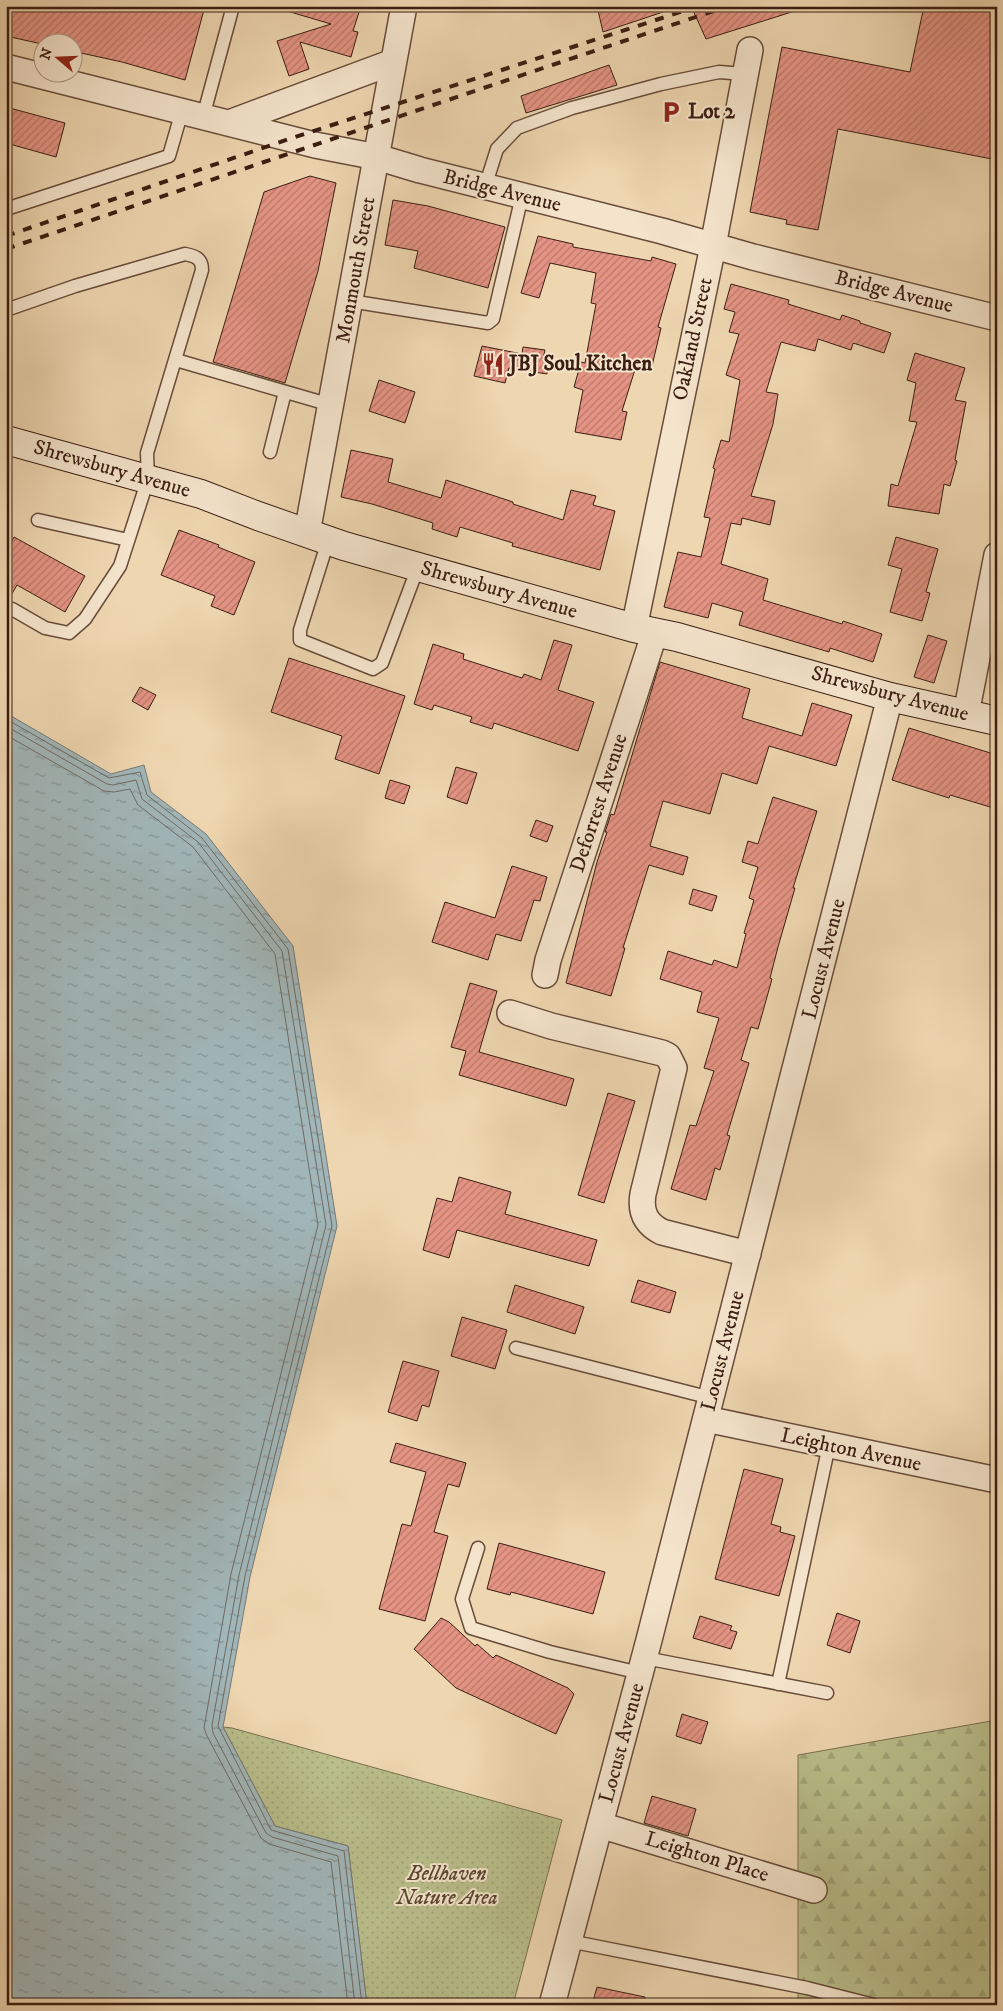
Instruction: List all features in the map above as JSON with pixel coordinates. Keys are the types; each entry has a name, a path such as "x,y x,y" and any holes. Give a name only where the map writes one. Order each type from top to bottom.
{"main road":[{"name":"Shrewsbury Avenue","path":"6,440 201,494 318,537 418,567 890,697 997,721"}],"street":[{"name":"Monmouth Street","path":"318,537 331,405 404,6"},
{"path":"229,123 393,62"},
{"name":"Oakland Street","path":"644,630 748,62"},
{"name":"Bridge Avenue","path":"6,67 316,145 377,157 485,187 997,318"},
{"path":"966,714 997,555"},
{"name":"Deforrest Avenue","path":"544,975 644,630"},
{"name":"Locust Avenue","path":"552,2005 643,1666 890,697"},
{"path":"510,1013 551,1026 668,1056 674,1068 643,1194 641,1205 644,1215 652,1227 662,1232 748,1254"},
{"name":"Leighton Avenue","path":"709,1409 829,1446 997,1480"},
{"name":"Leighton Place","path":"600,1825 814,1890"}],"lane":[{"path":"6,209 169,156 193,114 233,6"},
{"path":"485,187 497,149 517,128 572,108 661,84 719,72 748,62"},
{"path":"350,301 488,323 493,319 522,196"},
{"path":"6,310 75,286 184,254 196,257 202,262 202,270 176,360 147,452 148,479 120,566 85,619 69,633 45,628 12,609"},
{"path":"176,360 331,405"},
{"path":"270,452 285,392"},
{"path":"38,520 128,540"},
{"path":"318,537 300,630 300,640 373,668 382,663 418,567"},
{"path":"516,1348 709,1409"},
{"path":"778,1684 829,1446"},
{"path":"478,1548 462,1599 472,1628 550,1652 778,1684 827,1693"},
{"path":"569,1941 807,1988 874,2005"}],"green space":[{"path":"997,1720 997,2005 798,2005 798,1755"},
{"name":"Bellhaven Nature Area","path":"223,1727 562,1820 513,2005 367,2005 348,1846 275,1826"}],"water":[{"path":"6,713 111,774 144,765 151,792 206,834 293,946 337,1226 250,1577 223,1727 275,1826 348,1846 367,2005 6,2005"}],"building":[{"path":"6,6 205,6 185,80 122,62 82,53 82,32 32,32 32,42 6,36"},
{"path":"288,6 361,6 353,31 358,32 351,57 300,42 309,69 289,76 277,41 331,24 287,11"},
{"path":"597,6 671,6 672,9 603,32"},
{"path":"691,6 797,6 798,10 706,39"},
{"path":"924,6 997,6 997,160 838,129 818,230 786,224 787,220 750,212 782,47 910,72"},
{"path":"609,65 617,85 526,113 521,96"},
{"path":"6,107 65,123 56,157 6,143"},
{"path":"310,176 336,183 318,271 285,383 213,362 264,192"},
{"path":"393,200 428,206 505,227 488,288 414,268 418,251 385,245"},
{"path":"538,236 573,244 573,247 651,261 652,257 676,264 658,327 661,328 652,366 637,363 622,411 627,412 621,440 575,432 583,390 574,387 581,362 585,363 596,304 591,303 596,273 550,263 539,298 521,293"},
{"path":"731,284 789,300 788,304 840,320 842,315 891,333 884,353 853,343 851,350 818,339 815,351 781,342 766,392 778,394 773,424 751,496 775,501 770,525 742,518 741,525 731,523 721,564 768,579 763,600 842,624 843,621 882,634 873,662 830,648 829,652 739,625 743,612 712,603 708,618 664,607 678,552 701,557 710,518 704,517 715,469 713,468 721,440 729,442 740,380 726,375 739,334 729,332 735,312 724,309"},
{"path":"482,346 522,354 523,347 545,350 543,358 549,359 547,374 509,368 505,383 474,376"},
{"path":"915,353 965,368 955,400 966,402 955,460 957,461 950,486 944,484 939,514 888,506 891,484 898,486 917,422 909,421 916,383 907,380"},
{"path":"379,380 415,392 405,423 369,411"},
{"path":"351,450 393,459 388,482 441,498 446,480 563,520 571,490 596,496 593,505 615,511 600,570 512,546 513,543 460,527 457,537 432,529 433,523 372,504 341,497"},
{"path":"179,530 219,545 218,547 255,562 234,615 211,606 215,596 161,575"},
{"path":"14,537 85,576 65,612 17,585 6,604 6,552"},
{"path":"896,537 938,549 926,592 930,593 922,621 890,612 902,569 888,565"},
{"path":"928,635 947,641 934,683 914,677"},
{"path":"554,640 572,645 558,690 594,702 578,751 494,723 492,729 470,722 472,717 434,705 432,710 414,704 433,644 464,654 463,659 522,678 524,674 541,680"},
{"path":"289,658 405,696 379,774 335,759 342,736 271,712"},
{"path":"660,662 750,689 742,718 802,736 812,703 852,715 836,766 769,746 757,784 722,773 710,814 663,801 650,846 688,857 683,875 649,865 623,948 625,948 611,996 566,983 597,862 607,832 605,832 611,814 614,815"},
{"path":"140,687 156,695 148,710 132,701"},
{"path":"909,728 997,755 997,809 950,795 949,798 892,780"},
{"path":"456,767 477,773 467,804 447,797"},
{"path":"390,780 410,786 404,804 385,798"},
{"path":"773,797 817,811 793,888 795,888 758,1029 751,1027 741,1060 749,1063 727,1135 730,1136 720,1170 715,1168 706,1200 671,1189 690,1125 696,1126 714,1071 704,1068 719,1018 697,1012 702,992 660,979 668,951 712,965 714,960 737,968 746,934 744,933 754,900 749,898 758,867 742,862 748,841 758,844"},
{"path":"536,820 553,826 547,842 530,836"},
{"path":"512,866 547,877 540,901 534,900 521,941 496,934 488,960 432,942 445,902 495,918"},
{"path":"693,889 717,896 712,911 689,904"},
{"path":"470,983 497,991 479,1052 574,1079 566,1106 459,1075 466,1051 451,1047"},
{"path":"608,1093 635,1101 604,1203 578,1195"},
{"path":"459,1177 511,1192 505,1214 597,1240 589,1266 457,1230 449,1258 423,1250 437,1198 452,1202"},
{"path":"638,1280 676,1292 670,1313 631,1302"},
{"path":"515,1285 584,1307 575,1334 507,1312"},
{"path":"462,1317 507,1330 495,1369 451,1356"},
{"path":"403,1361 439,1371 429,1407 422,1405 417,1421 388,1412"},
{"path":"396,1443 466,1463 459,1487 448,1484 434,1532 448,1536 425,1621 379,1609 402,1524 411,1526 426,1472 390,1462"},
{"path":"744,1469 783,1479 771,1524 781,1527 780,1532 795,1536 779,1596 715,1579"},
{"path":"499,1543 605,1572 593,1614 511,1592 510,1595 487,1589"},
{"path":"837,1613 860,1621 850,1653 827,1645"},
{"path":"700,1616 732,1626 730,1630 737,1632 731,1649 693,1638"},
{"path":"441,1618 449,1622 475,1646 477,1644 493,1658 496,1655 568,1688 574,1694 556,1734 456,1688 414,1649"},
{"path":"682,1714 708,1722 701,1744 676,1736"},
{"path":"652,1796 696,1809 688,1836 644,1823"},
{"path":"597,1987 645,1997 644,2005 592,2005"}],"railway":[{"path":"6,236 292,138 699,6"},
{"path":"6,249 729,6"}],"place":[{"name":"Lot 2","path":"671,112"},
{"name":"JBJ Soul Kitchen","path":"493,364"}]}
